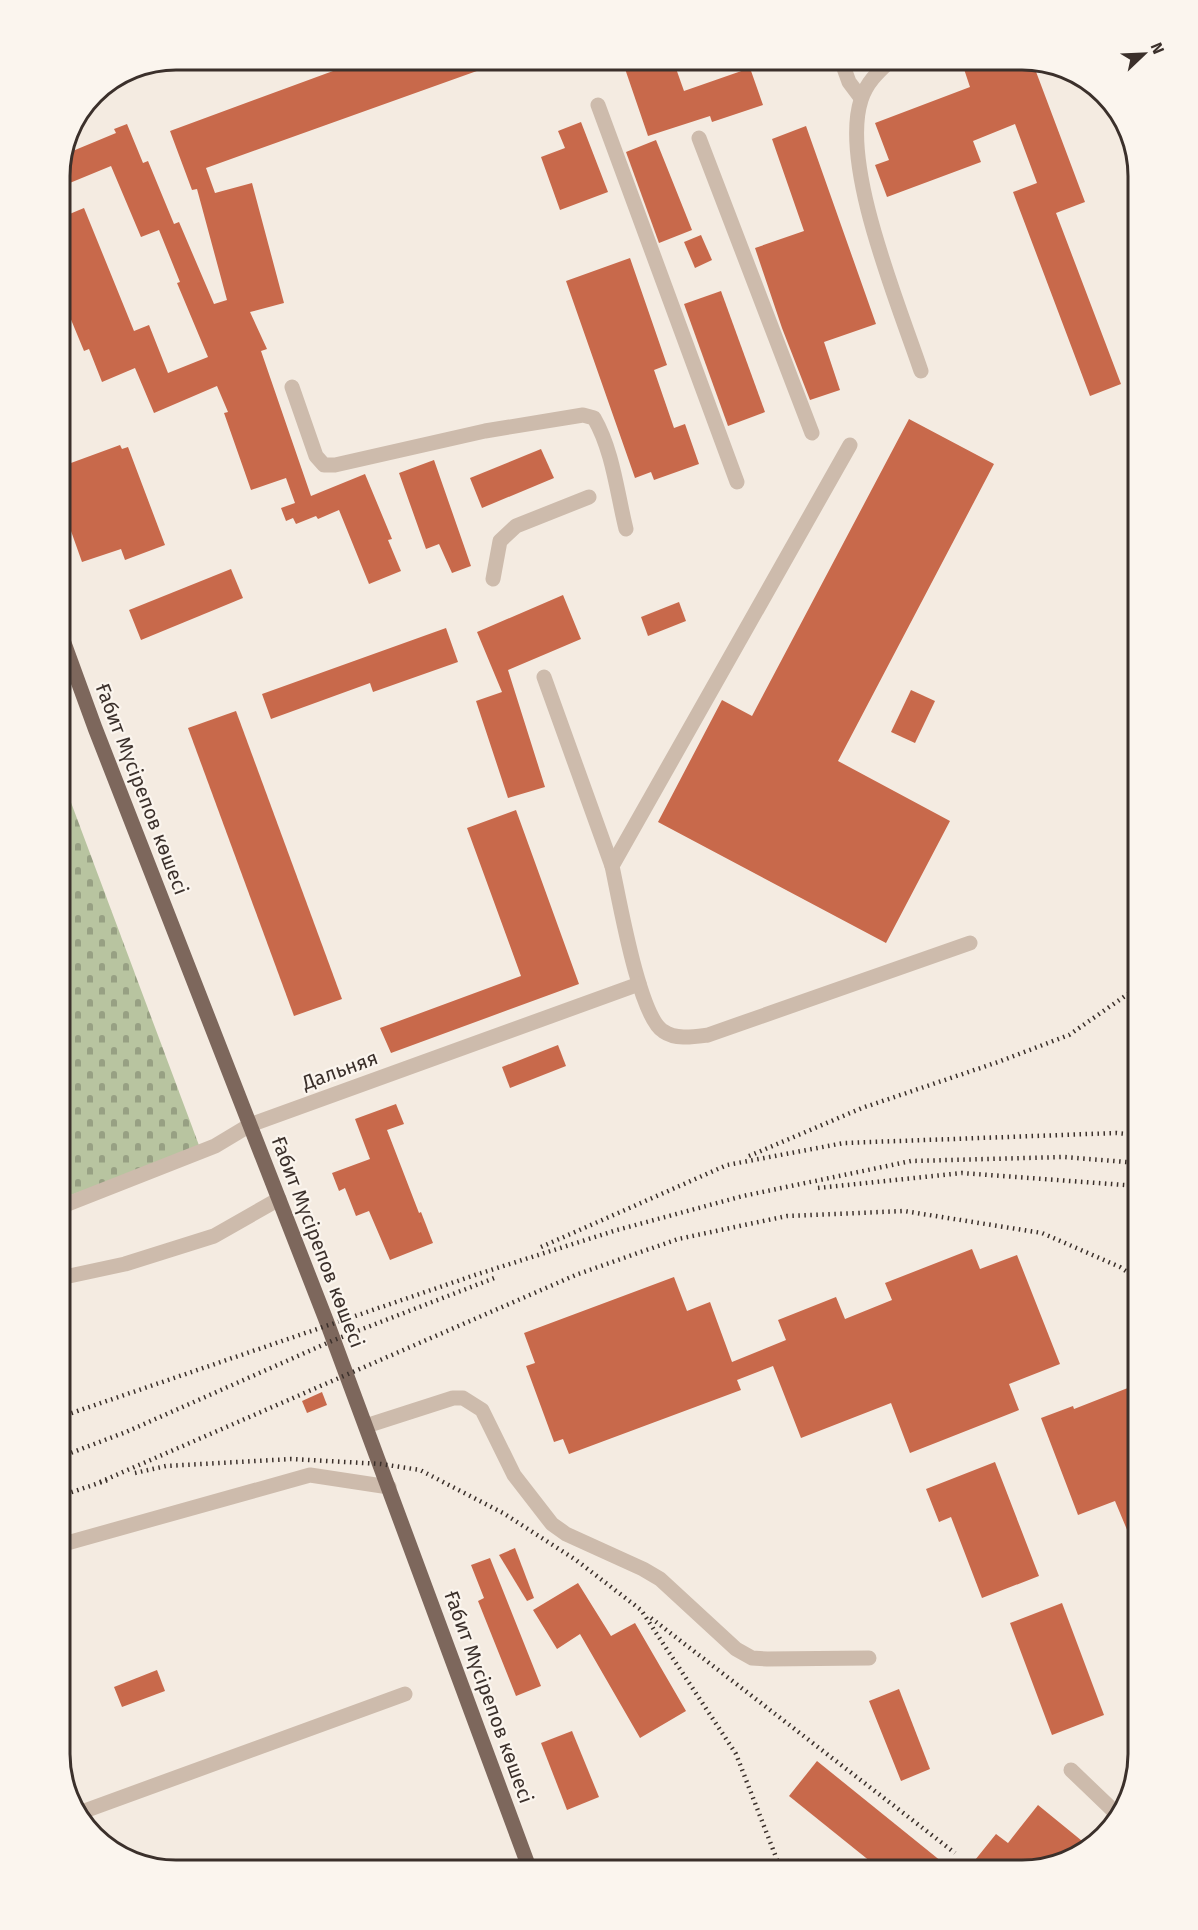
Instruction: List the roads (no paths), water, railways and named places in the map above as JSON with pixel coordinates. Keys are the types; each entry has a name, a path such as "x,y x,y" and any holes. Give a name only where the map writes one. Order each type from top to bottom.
{"main road":[{"name":"Ғабит Мүсірепов көшесі","path":"71,660 366,1426 526,1859"}],"street":[{"path":"845,71 849,82 861,98"},
{"path":"879,71 872,77 861,98 856,121 857,155 867,206 921,371"},
{"path":"598,105 737,482"},
{"path":"699,138 812,433"},
{"path":"292,387 316,456 324,465 335,465 485,431 583,416 594,418 601,430 608,453 626,529"},
{"path":"612,866 850,445"},
{"path":"493,579 500,541 516,526 589,497"},
{"path":"544,677 612,866 639,984 651,1018 661,1031 676,1037 708,1035 970,943"},
{"name":"Дальняя","path":"70,1204 215,1146 250,1125 639,984"},
{"path":"70,1276 125,1264 214,1236 279,1199"},
{"path":"366,1426 453,1398 463,1398 482,1410 514,1475 524,1491 552,1524 566,1534 660,1579 736,1649 752,1658 869,1658"},
{"path":"70,1542 310,1476 389,1487"},
{"path":"86,1810 405,1694"},
{"path":"1071,1770 1112,1809"}],"railway":[{"path":"749,1156 862,1108 998,1062 1069,1035 1128,994"},
{"path":"541,1247 727,1165 844,1143 1128,1134"},
{"path":"70,1414 475,1275 617,1230 743,1196 911,1161 1064,1157 1128,1162"},
{"path":"818,1188 962,1173 1128,1185"},
{"path":"100,1482 578,1274 678,1239 787,1216 904,1211 1042,1233 1128,1272"},
{"path":"70,1453 126,1432 334,1340 497,1277"},
{"path":"135,1473 166,1466 291,1459 381,1464 420,1470 503,1513 576,1560 641,1610 736,1754 777,1860"},
{"path":"70,1493 108,1480"},
{"path":"651,1618 955,1853"}]}
